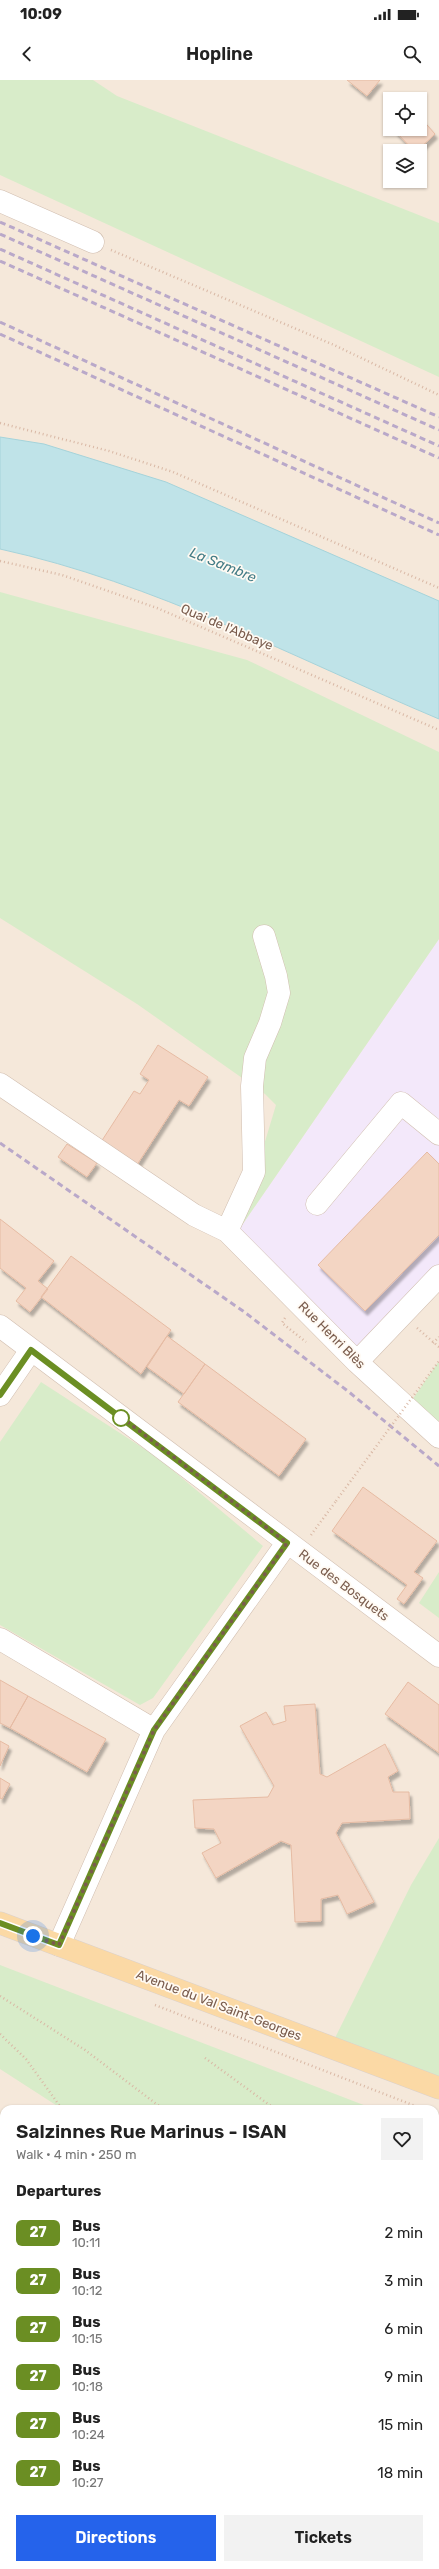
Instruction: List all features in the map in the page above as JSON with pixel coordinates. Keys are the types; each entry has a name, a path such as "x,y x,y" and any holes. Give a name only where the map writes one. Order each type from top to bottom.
{"main road":[{"name":"Avenue du Val Saint-Georges","path":"0,1923 439,2088"}],"street":[{"path":"0,201 93,242"},
{"path":"227,1231 254,1172 252,1086 255,1058 270,1023 279,993 276,976 264,936"},
{"name":"Rue Henri Blès","path":"0,1084 194,1215 227,1231 357,1362 439,1437"},
{"path":"317,1204 401,1103 439,1134"},
{"path":"357,1362 439,1276"},
{"name":"Rue des Bosquets","path":"0,1326 439,1656"},
{"path":"0,1395 31,1350"},
{"path":"59,1945 154,1730 293,1547"},
{"path":"0,1639 154,1730"}],"path":[{"path":"93,242 334,345 439,394"},
{"path":"0,423 110,451 173,472 439,588"},
{"name":"Quai de l'Abbaye","path":"0,561 62,575 157,608 439,730"},
{"path":"402,1314 439,1347"},
{"path":"433,1343 439,1337"},
{"path":"293,1547 336,1501 439,1361"},
{"path":"0,1996 85,2050 158,2105"},
{"path":"148,2003 413,2105"},
{"path":"0,2034 26,2058 59,2105"},
{"path":"205,2058 270,2105"}],"shaded area":[{"path":"0,80 439,80 439,2105 0,2105"},
{"path":"439,939 439,1268 354,1355 238,1231"}],"green space":[{"path":"0,80 93,80 117,96 439,223 439,377 0,175"},
{"path":"0,592 247,660 439,752 439,939 238,1231 276,1105 265,1094 137,1004 0,918"},
{"path":"439,1361 439,1429 410,1403"},
{"path":"41,1382 157,1457 263,1546 153,1698 140,1705 0,1625 0,1442"},
{"path":"439,1572 439,1618 419,1603"},
{"path":"439,1838 439,2079 334,2040 411,1885"},
{"path":"0,1965 364,2105 56,2105 0,2069"}],"water":[{"name":"La Sambre","path":"0,437 44,444 166,482 439,601 439,719 277,647 169,602 114,581 0,549"}],"building":[{"path":"347,80 380,80 367,96"},
{"path":"427,125 435,134 424,144 407,144 400,136 427,136"},
{"path":"158,1045 208,1077 189,1106 179,1100 135,1168 101,1142 134,1091 140,1094 149,1080 140,1074"},
{"path":"67,1144 97,1163 87,1177 58,1157"},
{"path":"427,1152 439,1164 439,1235 365,1311 318,1265"},
{"path":"0,1219 54,1261 38,1281 48,1289 30,1312 16,1301 26,1288 0,1268"},
{"path":"71,1256 171,1330 141,1374 41,1297"},
{"path":"167,1336 205,1364 184,1394 147,1367"},
{"path":"205,1364 306,1439 279,1476 178,1402"},
{"path":"363,1487 437,1541 414,1572 423,1578 404,1604 397,1599 407,1585 332,1531"},
{"path":"0,1680 28,1696 10,1728 0,1723"},
{"path":"408,1682 439,1705 439,1753 385,1714"},
{"path":"28,1696 106,1739 87,1772 10,1728"},
{"path":"315,1704 320,1774 327,1777 385,1744 398,1771 388,1777 393,1792 409,1792 410,1819 342,1823 336,1833 374,1902 347,1914 338,1895 321,1899 321,1921 295,1922 291,1845 281,1841 216,1878 202,1853 221,1843 214,1829 195,1828 193,1800 268,1797 274,1786 240,1726 266,1712 273,1725 286,1721 284,1706"},
{"path":"0,1741 9,1746 0,1766"},
{"path":"0,1778 10,1784 2,1799 0,1798"}],"railway":[{"path":"0,222 439,417"},
{"path":"0,234 439,430"},
{"path":"0,249 439,446"},
{"path":"0,261 439,458"},
{"path":"0,322 439,523"},
{"path":"0,334 439,535"},
{"path":"0,1143 243,1311 349,1392 439,1466"}],"bus line":[{"name":"27","path":"0,1395 31,1350 287,1543 154,1730 59,1945 0,1923"}],"route":[{"path":"33,1936 59,1945 154,1730 287,1543 117,1414 121,1418"}]}
